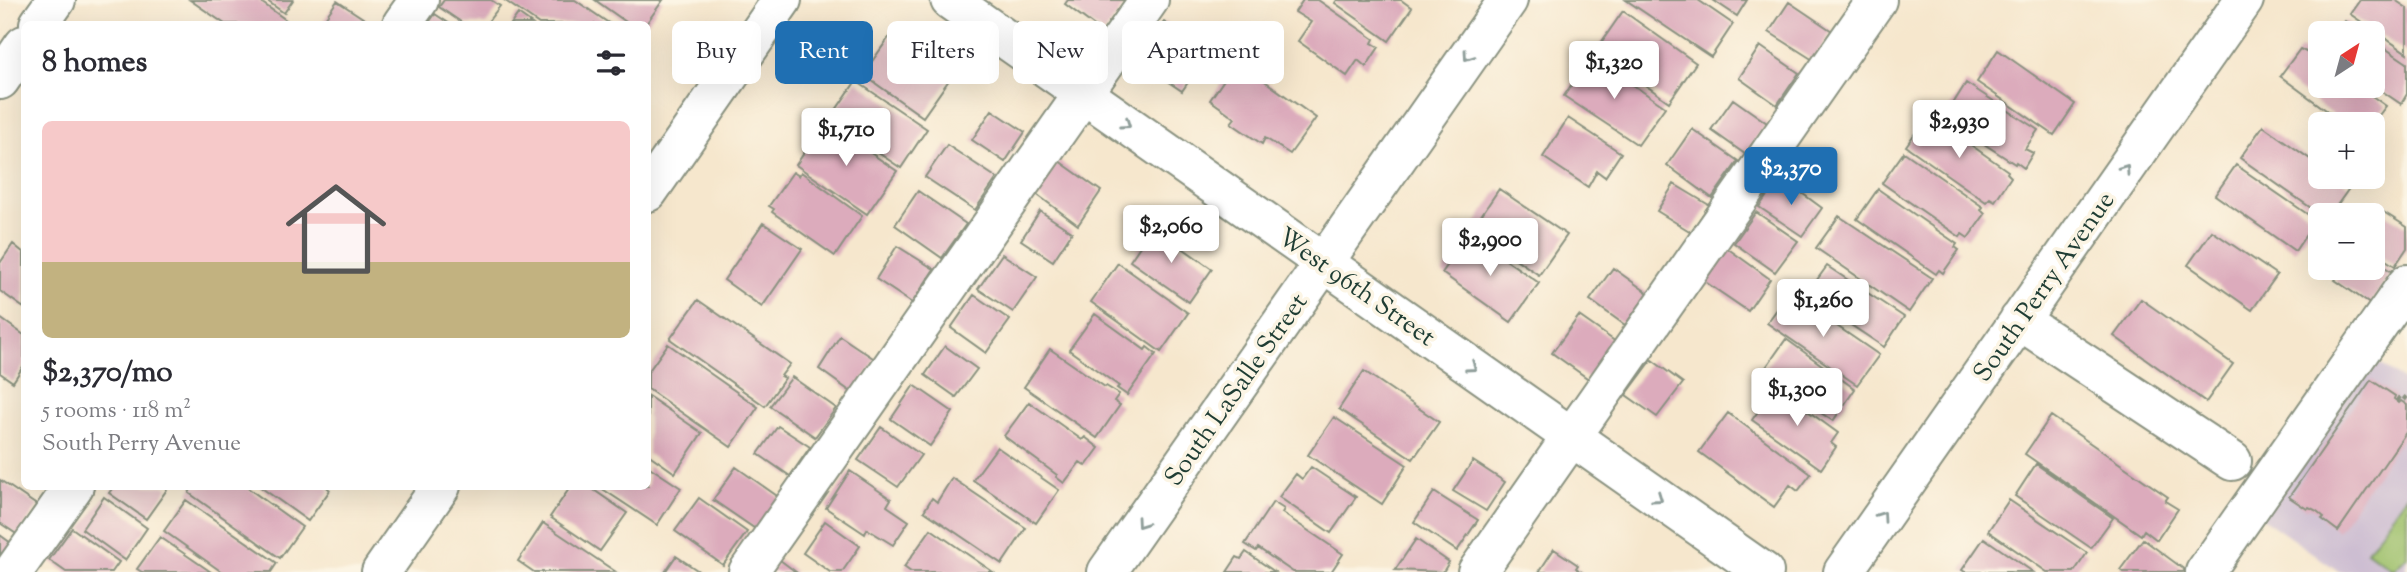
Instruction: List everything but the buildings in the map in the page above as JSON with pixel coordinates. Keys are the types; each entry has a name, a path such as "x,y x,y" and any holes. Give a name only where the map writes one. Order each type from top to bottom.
{"street":[{"path":"40,21 56,0"},
{"path":"404,21 419,0"},
{"path":"651,188 782,0"},
{"name":"West 96th Street","path":"950,0 1764,572"},
{"path":"748,572 1149,0"},
{"name":"South LaSalle Street","path":"1107,572 1507,0"},
{"path":"1477,572 1877,0"},
{"name":"South Perry Avenue","path":"1843,572 2244,0"},
{"path":"0,80 21,49"},
{"path":"2205,572 2407,284"},
{"path":"2019,320 2232,461"},
{"path":"13,572 71,490"},
{"path":"381,572 438,490"}],"path":[{"path":"2397,401 2400,395 2407,400"}],"shaded area":[{"path":"2368,356 2407,382 2407,572 2340,572 2249,509"}],"green space":[{"path":"2407,495 2407,556 2393,570 2367,551"}]}
